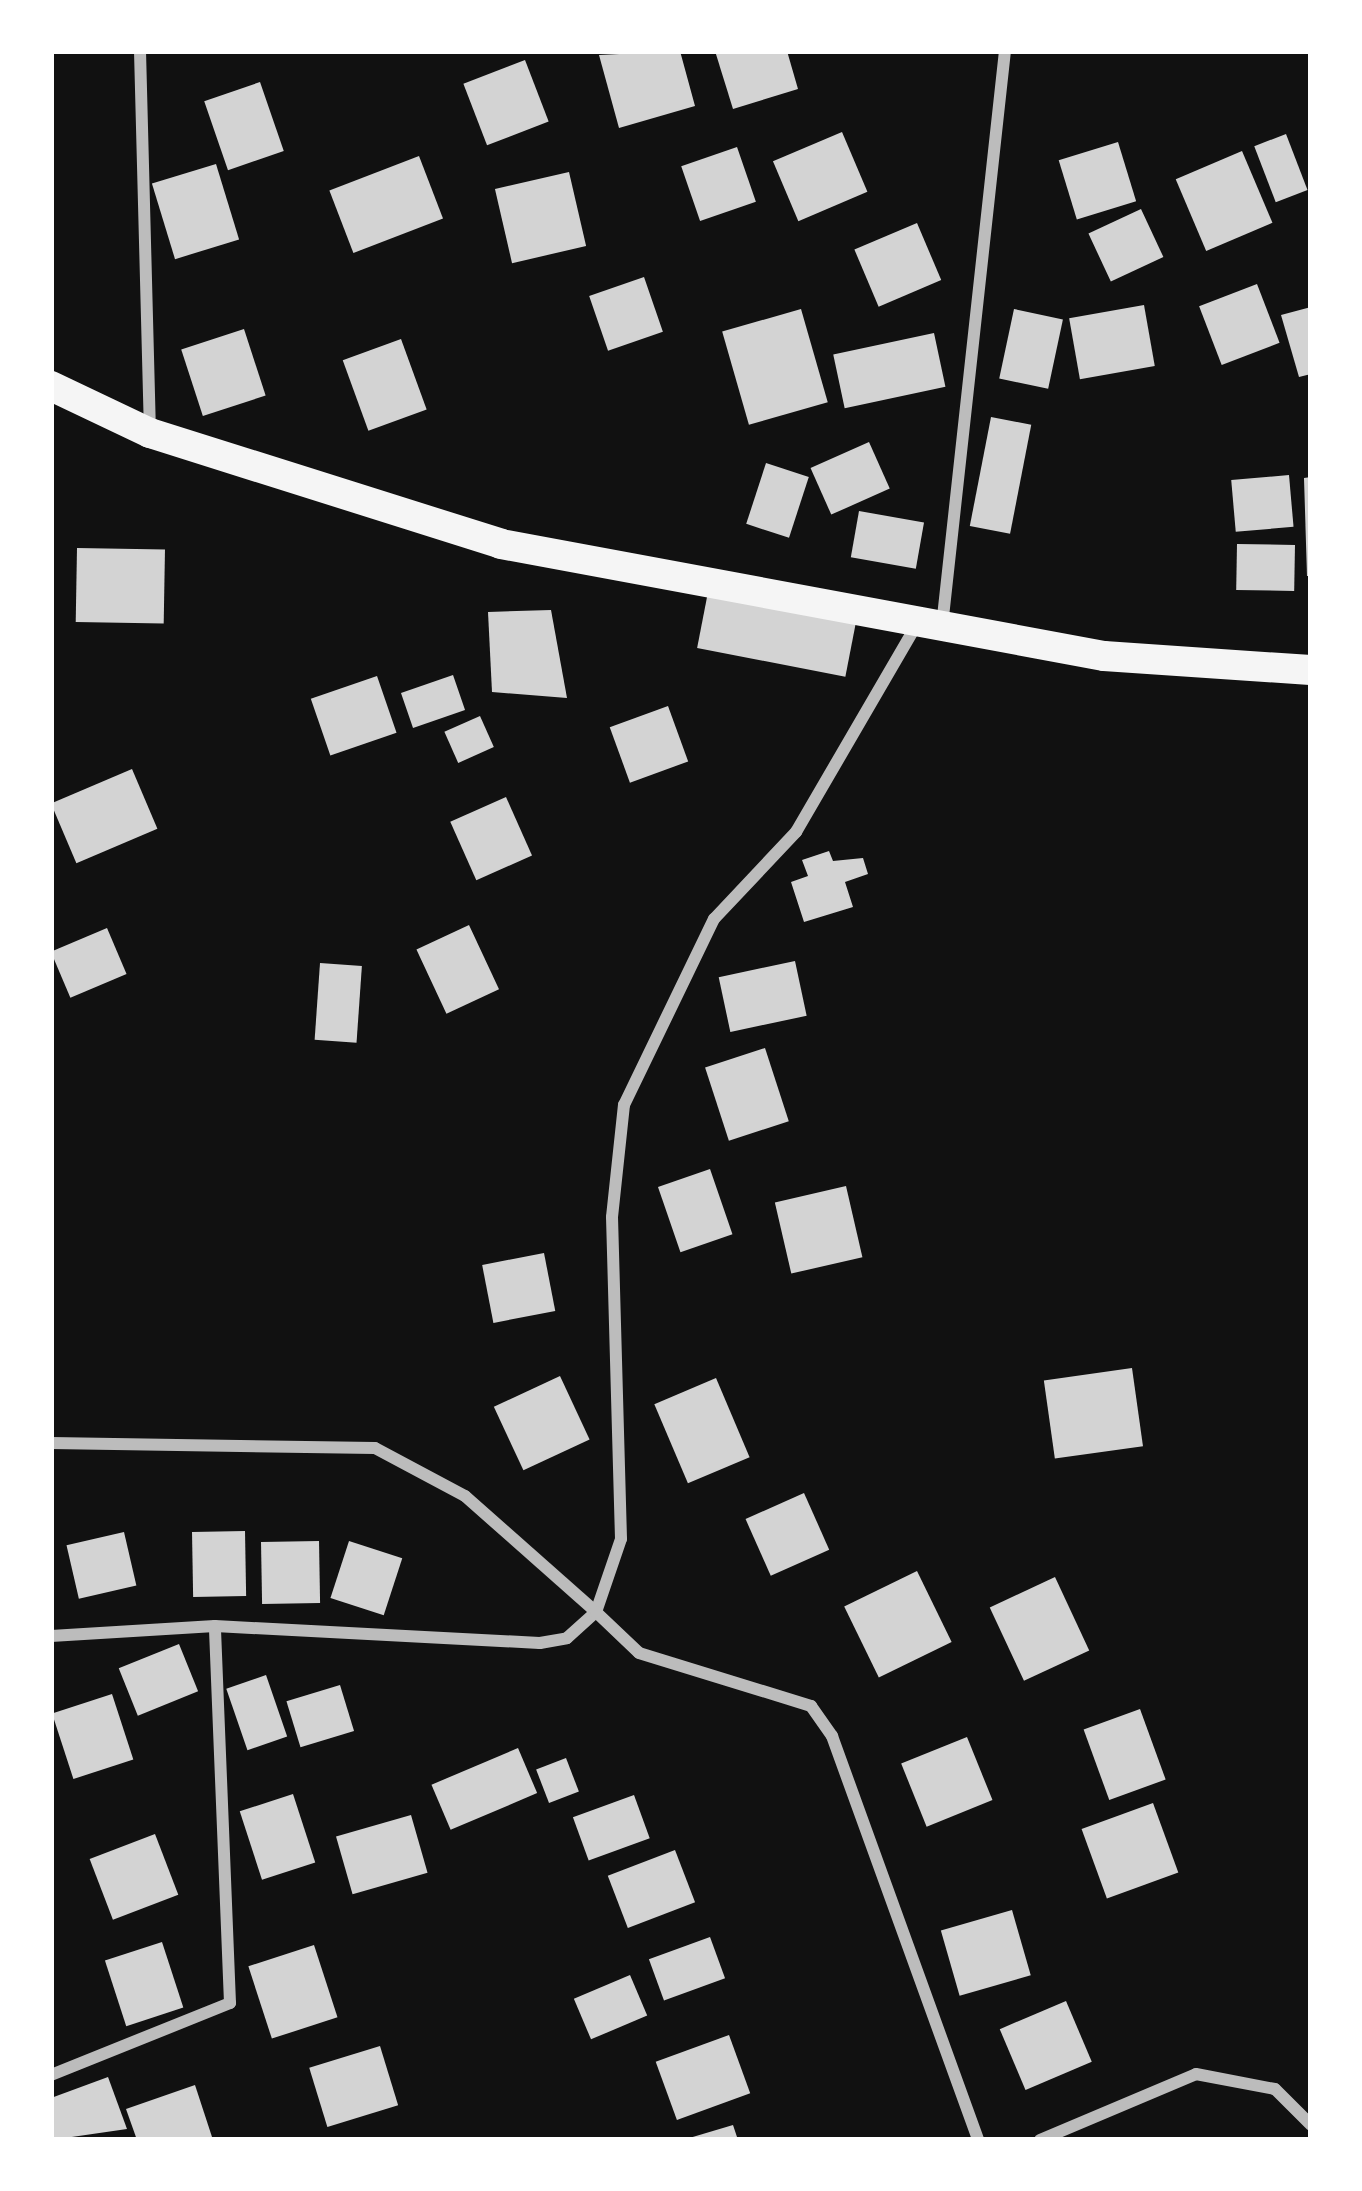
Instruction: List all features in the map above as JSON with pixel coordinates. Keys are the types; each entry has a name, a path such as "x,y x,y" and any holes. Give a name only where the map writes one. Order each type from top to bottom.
{"main road":[{"path":"51,386 150,433 501,544 1104,656 1311,670"}],"street":[{"path":"140,51 150,433"},
{"path":"51,1636 215,1627 540,1643 567,1638 596,1612 621,1539 612,1217 624,1105 714,919 796,832 930,625 1006,51"},
{"path":"51,1442 375,1448 465,1496 639,1653 811,1706 832,1736 978,2140"},
{"path":"51,2075 230,2003 215,1627"},
{"path":"1040,2140 1196,2074 1275,2089 1311,2125"}],"building":[{"path":"680,51 695,106 619,128 599,55"},
{"path":"715,51 787,51 798,89 733,109"},
{"path":"525,60 549,122 487,145 463,84"},
{"path":"260,82 284,151 228,170 204,101"},
{"path":"842,132 867,192 798,221 773,161"},
{"path":"1286,134 1308,190 1276,202 1254,146"},
{"path":"1118,142 1136,201 1077,219 1059,160"},
{"path":"737,147 756,202 700,221 681,166"},
{"path":"1242,151 1272,223 1206,251 1176,179"},
{"path":"419,156 443,219 353,253 329,190"},
{"path":"216,164 239,240 175,259 152,184"},
{"path":"569,172 586,246 512,263 495,189"},
{"path":"1141,209 1163,257 1111,282 1088,234"},
{"path":"917,223 941,280 879,307 854,250"},
{"path":"644,277 663,332 608,351 589,296"},
{"path":"1257,284 1280,343 1222,365 1199,306"},
{"path":"1144,305 1155,366 1080,379 1069,318"},
{"path":"1311,307 1311,374 1299,377 1281,315"},
{"path":"801,309 828,402 749,425 722,332"},
{"path":"1014,309 1063,319 1048,389 999,378"},
{"path":"244,329 266,396 203,416 181,349"},
{"path":"934,333 945,387 845,408 833,354"},
{"path":"401,339 427,409 368,431 343,360"},
{"path":"991,417 1031,425 1010,534 970,526"},
{"path":"869,442 890,489 831,515 811,468"},
{"path":"766,463 809,477 789,538 746,524"},
{"path":"1289,475 1294,527 1236,532 1231,480"},
{"path":"1311,477 1311,576 1307,576 1304,478"},
{"path":"859,511 924,522 916,569 851,557"},
{"path":"1237,544 1295,545 1294,591 1236,590"},
{"path":"77,548 165,550 164,624 76,622"},
{"path":"708,592 856,621 845,677 697,648"},
{"path":"551,610 567,698 492,692 488,612"},
{"path":"453,675 465,710 413,728 401,693"},
{"path":"377,676 397,733 330,756 311,699"},
{"path":"668,706 688,761 630,783 610,727"},
{"path":"480,716 494,747 458,763 444,732"},
{"path":"132,769 157,829 76,863 51,803"},
{"path":"506,797 532,855 476,880 450,822"},
{"path":"829,851 833,861 863,858 868,874 845,882 853,907 804,922 791,882 808,876 802,860"},
{"path":"469,925 499,989 446,1014 416,950"},
{"path":"107,928 127,974 70,998 51,952"},
{"path":"795,961 807,1016 730,1032 719,977"},
{"path":"320,963 362,966 357,1043 315,1040"},
{"path":"765,1048 789,1121 729,1141 705,1067"},
{"path":"710,1169 732,1234 680,1252 658,1187"},
{"path":"846,1186 862,1257 791,1274 775,1202"},
{"path":"544,1253 555,1311 493,1323 482,1265"},
{"path":"1132,1368 1143,1446 1055,1459 1044,1380"},
{"path":"560,1376 590,1439 523,1470 494,1407"},
{"path":"716,1378 750,1457 688,1483 654,1404"},
{"path":"804,1493 829,1550 771,1576 746,1519"},
{"path":"245,1531 246,1596 193,1597 192,1532"},
{"path":"124,1532 136,1586 79,1599 67,1545"},
{"path":"319,1541 320,1603 262,1604 261,1542"},
{"path":"349,1541 402,1558 384,1615 330,1598"},
{"path":"917,1571 952,1642 879,1678 844,1607"},
{"path":"1055,1577 1089,1650 1024,1681 990,1607"},
{"path":"179,1644 198,1691 138,1716 119,1668"},
{"path":"266,1675 287,1736 247,1750 226,1689"},
{"path":"340,1685 354,1731 300,1747 286,1701"},
{"path":"112,1694 133,1760 73,1779 52,1713"},
{"path":"1140,1709 1166,1779 1109,1800 1084,1730"},
{"path":"967,1737 992,1800 927,1827 901,1764"},
{"path":"518,1748 537,1793 451,1830 431,1785"},
{"path":"566,1758 579,1792 549,1803 536,1769"},
{"path":"293,1794 315,1862 262,1880 240,1811"},
{"path":"634,1795 650,1838 589,1860 573,1817"},
{"path":"1153,1803 1178,1873 1107,1899 1082,1829"},
{"path":"411,1815 428,1873 353,1894 336,1836"},
{"path":"155,1834 178,1895 113,1920 90,1859"},
{"path":"675,1850 695,1902 628,1928 608,1876"},
{"path":"1012,1910 1031,1975 960,1996 941,1930"},
{"path":"710,1937 725,1978 664,2001 649,1959"},
{"path":"162,1942 183,2008 126,2026 105,1961"},
{"path":"314,1945 337,2017 272,2039 248,1966"},
{"path":"630,1975 647,2016 591,2039 574,1999"},
{"path":"1066,2001 1092,2062 1026,2090 1000,2029"},
{"path":"729,2035 750,2093 677,2120 656,2062"},
{"path":"380,2046 398,2105 327,2127 309,2068"},
{"path":"108,2077 127,2129 51,2140 51,2098"},
{"path":"195,2085 213,2140 137,2140 126,2109"},
{"path":"733,2125 738,2140 686,2139"}]}
